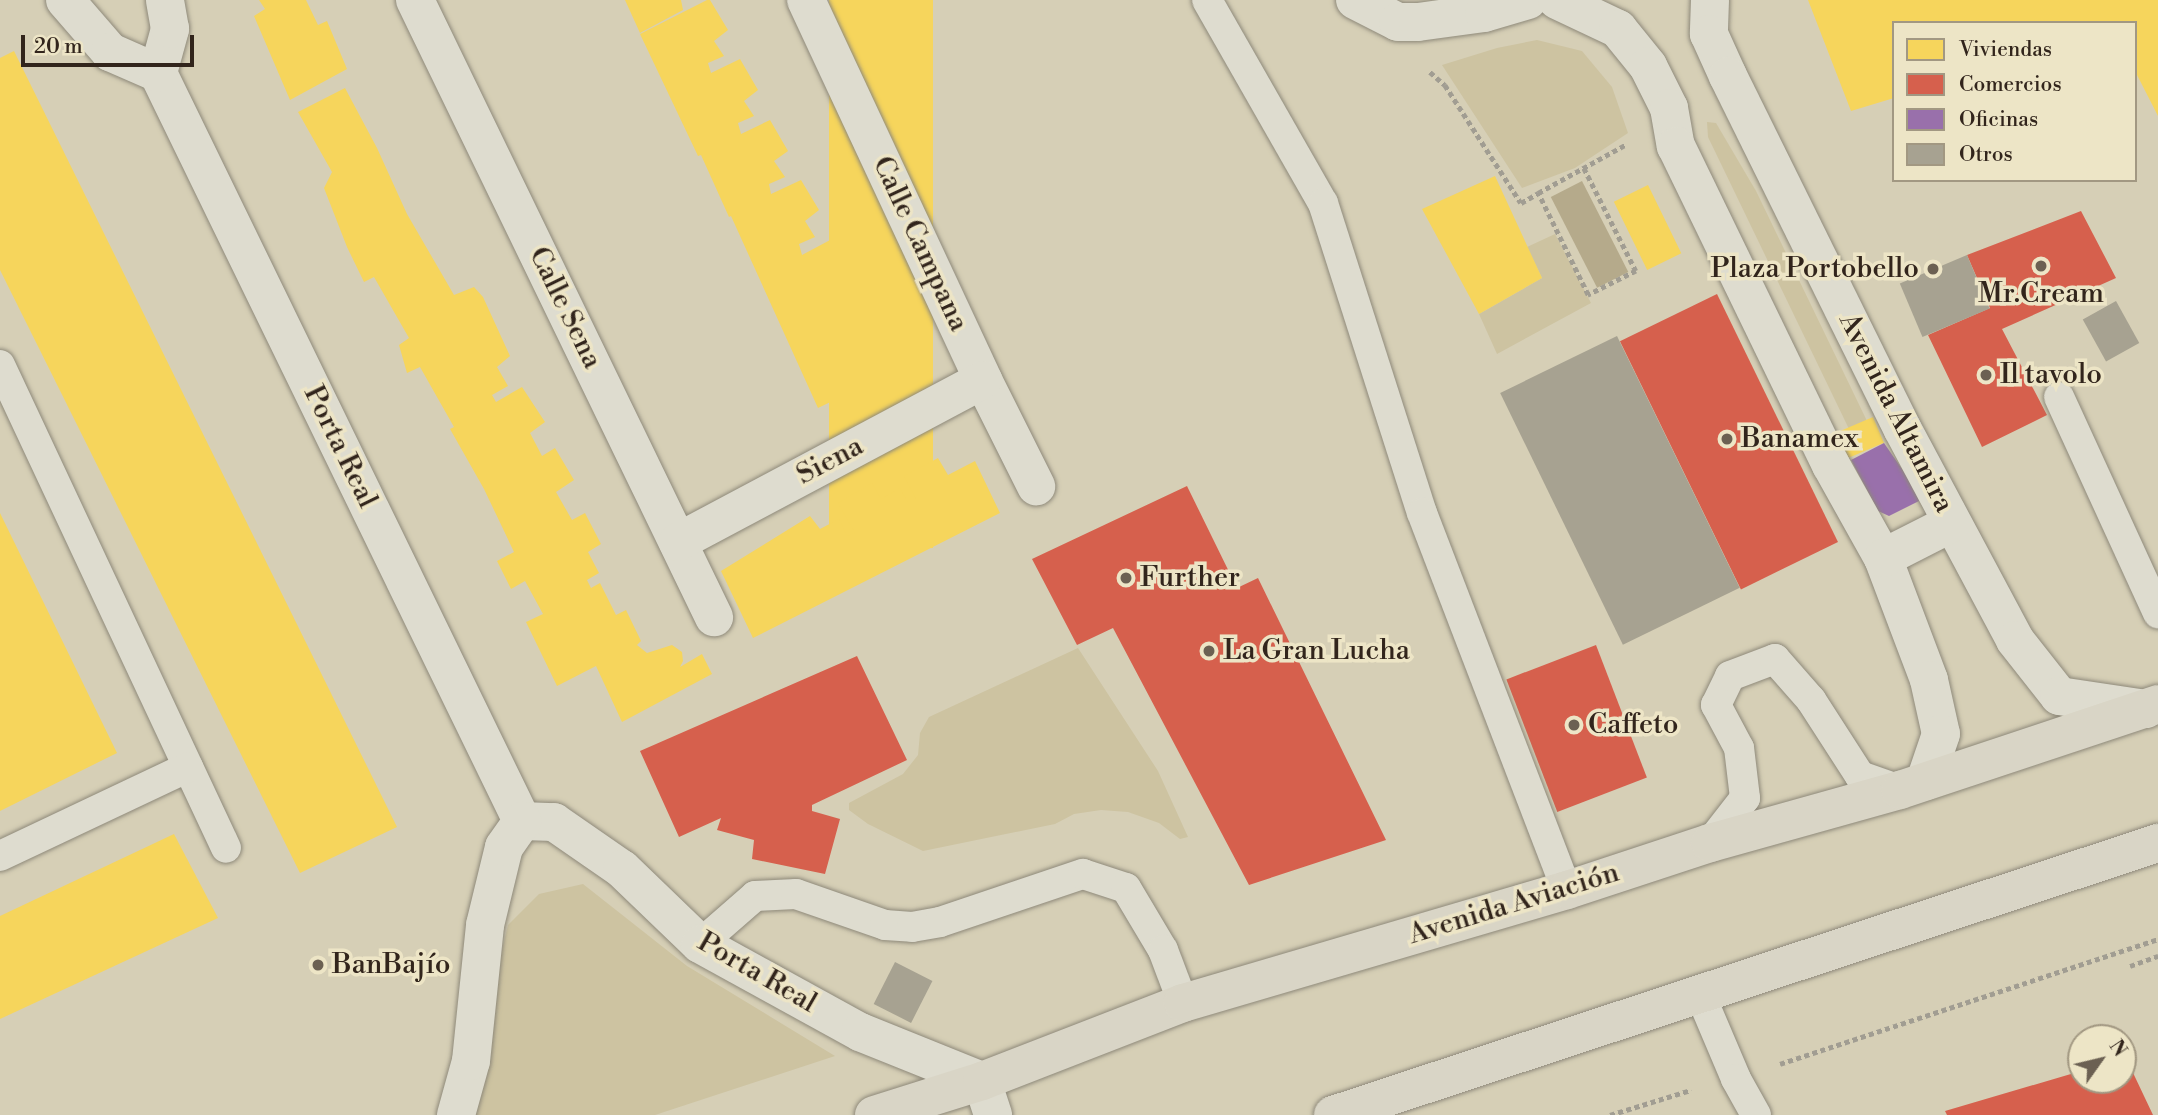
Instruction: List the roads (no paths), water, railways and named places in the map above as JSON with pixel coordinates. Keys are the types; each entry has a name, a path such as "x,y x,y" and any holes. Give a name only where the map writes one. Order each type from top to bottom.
{"main road":[{"name":"Avenida Aviación","path":"874,1115 988,1098 1183,1003 1567,890 1710,843 1913,785 2152,707"},
{"path":"1333,1115 2158,843"}],"street":[{"path":"65,0 110,52 158,73 170,29 165,0"},
{"name":"Calle Sena","path":"415,0 714,617"},
{"name":"Calle Campana","path":"806,0 983,380 1036,486"},
{"path":"1355,0 1398,22 1436,21 1484,13 1528,0"},
{"path":"1557,0 1618,29 1648,66 1669,108 1676,146 1836,475 1883,558 1929,680 1941,734 1913,785"},
{"name":"Avenida Altamira","path":"1710,0 1709,34 1728,76 1952,523 2015,640 2059,696 2152,707"},
{"name":"Porta Real","path":"158,73 522,821 554,822 622,869 700,944 860,1032 988,1098"},
{"name":"Siena","path":"678,542 983,380"},
{"path":"1883,558 1952,523"},
{"path":"449,1113 471,1061 485,925 504,847 522,821"}],"lane":[{"path":"1207,0 1323,203 1422,513 1567,890"},
{"path":"0,365 226,848"},
{"path":"2059,397 2158,613"},
{"path":"1710,843 1745,798 1740,748 1716,705 1730,677 1775,659 1811,700 1860,776 1913,785"},
{"path":"0,856 188,767"},
{"path":"700,944 755,896 796,894 885,925 912,926 940,922 1083,874 1126,888 1163,950 1183,1003"},
{"path":"1700,994 1736,1079 1756,1115"}],"place":[{"name":"Mr.Cream","path":"2041,266"},
{"name":"Plaza Portobello","path":"1933,269"},
{"name":"Il tavolo","path":"1986,375"},
{"name":"Banamex","path":"1727,439"},
{"name":"Further","path":"1126,578"},
{"name":"La Gran Lucha","path":"1209,651"},
{"name":"Caffeto","path":"1574,725"},
{"name":"BanBajío","path":"318,965"}]}
